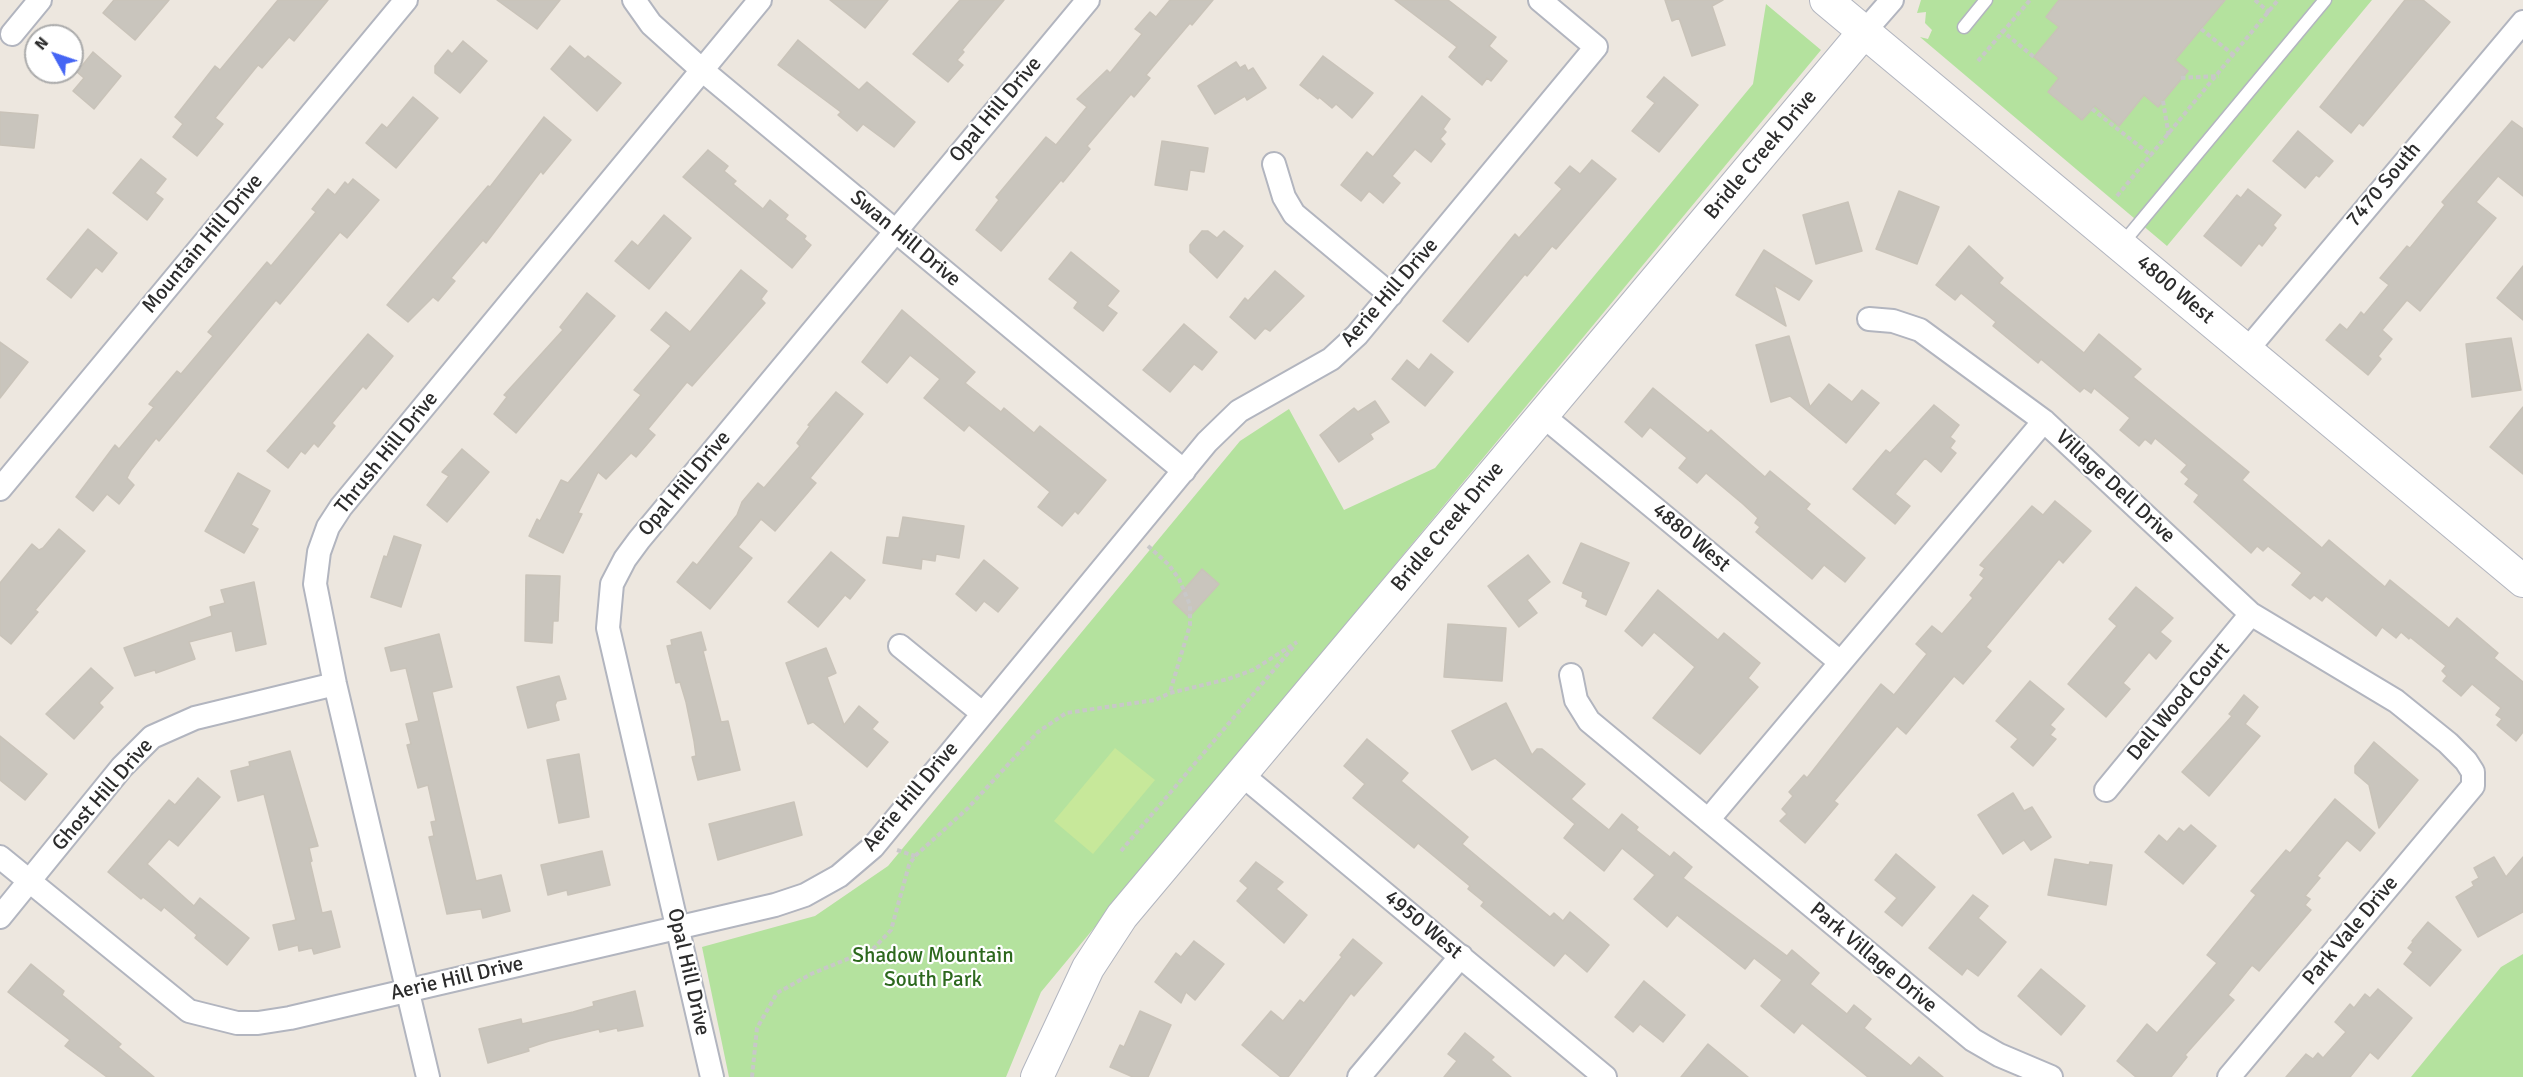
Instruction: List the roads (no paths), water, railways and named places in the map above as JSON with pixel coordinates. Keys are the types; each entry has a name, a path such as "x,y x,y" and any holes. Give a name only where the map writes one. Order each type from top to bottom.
{"street":[{"path":"12,34 40,0"},
{"name":"Mountain Hill Drive","path":"4,475 406,0"},
{"name":"Swan Hill Drive","path":"634,0 651,24 702,70 1184,471"},
{"name":"Thrush Hill Drive","path":"428,1077 335,684 315,584 319,552 328,527 341,507 760,0"},
{"name":"Opal Hill Drive","path":"712,1077 608,628 612,585 625,559 639,540 1088,0"},
{"name":"Aerie Hill Drive","path":"0,857 189,1011 214,1019 258,1023 409,991 775,905 805,895 839,876 873,847 1208,442 1239,411 1331,359 1357,335 1596,47 1539,0"},
{"name":"4800 West","path":"1826,0 2523,581"},
{"name":"Bridle Creek Drive","path":"1037,1077 1065,1013 1093,959 1122,916 1892,0"},
{"name":"7470 South","path":"2247,350 2523,22"},
{"path":"1274,164 1284,197 1294,214 1391,295"},
{"path":"1869,320 1893,321 1920,330 2044,421"},
{"name":"4880 West","path":"1542,415 1840,662"},
{"name":"Village Dell Drive","path":"1708,820 2044,421 2252,614 2396,701 2466,761 2473,772 2473,786"},
{"name":"Dell Wood Court","path":"2106,790 2252,614"},
{"path":"900,646 982,713"},
{"name":"Park Village Drive","path":"1571,675 1576,700 1589,721 1973,1040 2000,1055 2051,1077"},
{"name":"Ghost Hill Drive","path":"0,917 128,761 152,737 195,718 335,684"},
{"name":"4950 West","path":"1241,774 1605,1077"},
{"name":"Park Vale Drive","path":"2229,1077 2473,786"},
{"path":"1359,1077 1461,956"}],"lane":[{"path":"1964,27 1986,0"},
{"path":"2121,245 2325,0"}],"park label":[{"name":"Shadow Mountain South Park","path":"933,968"}]}
